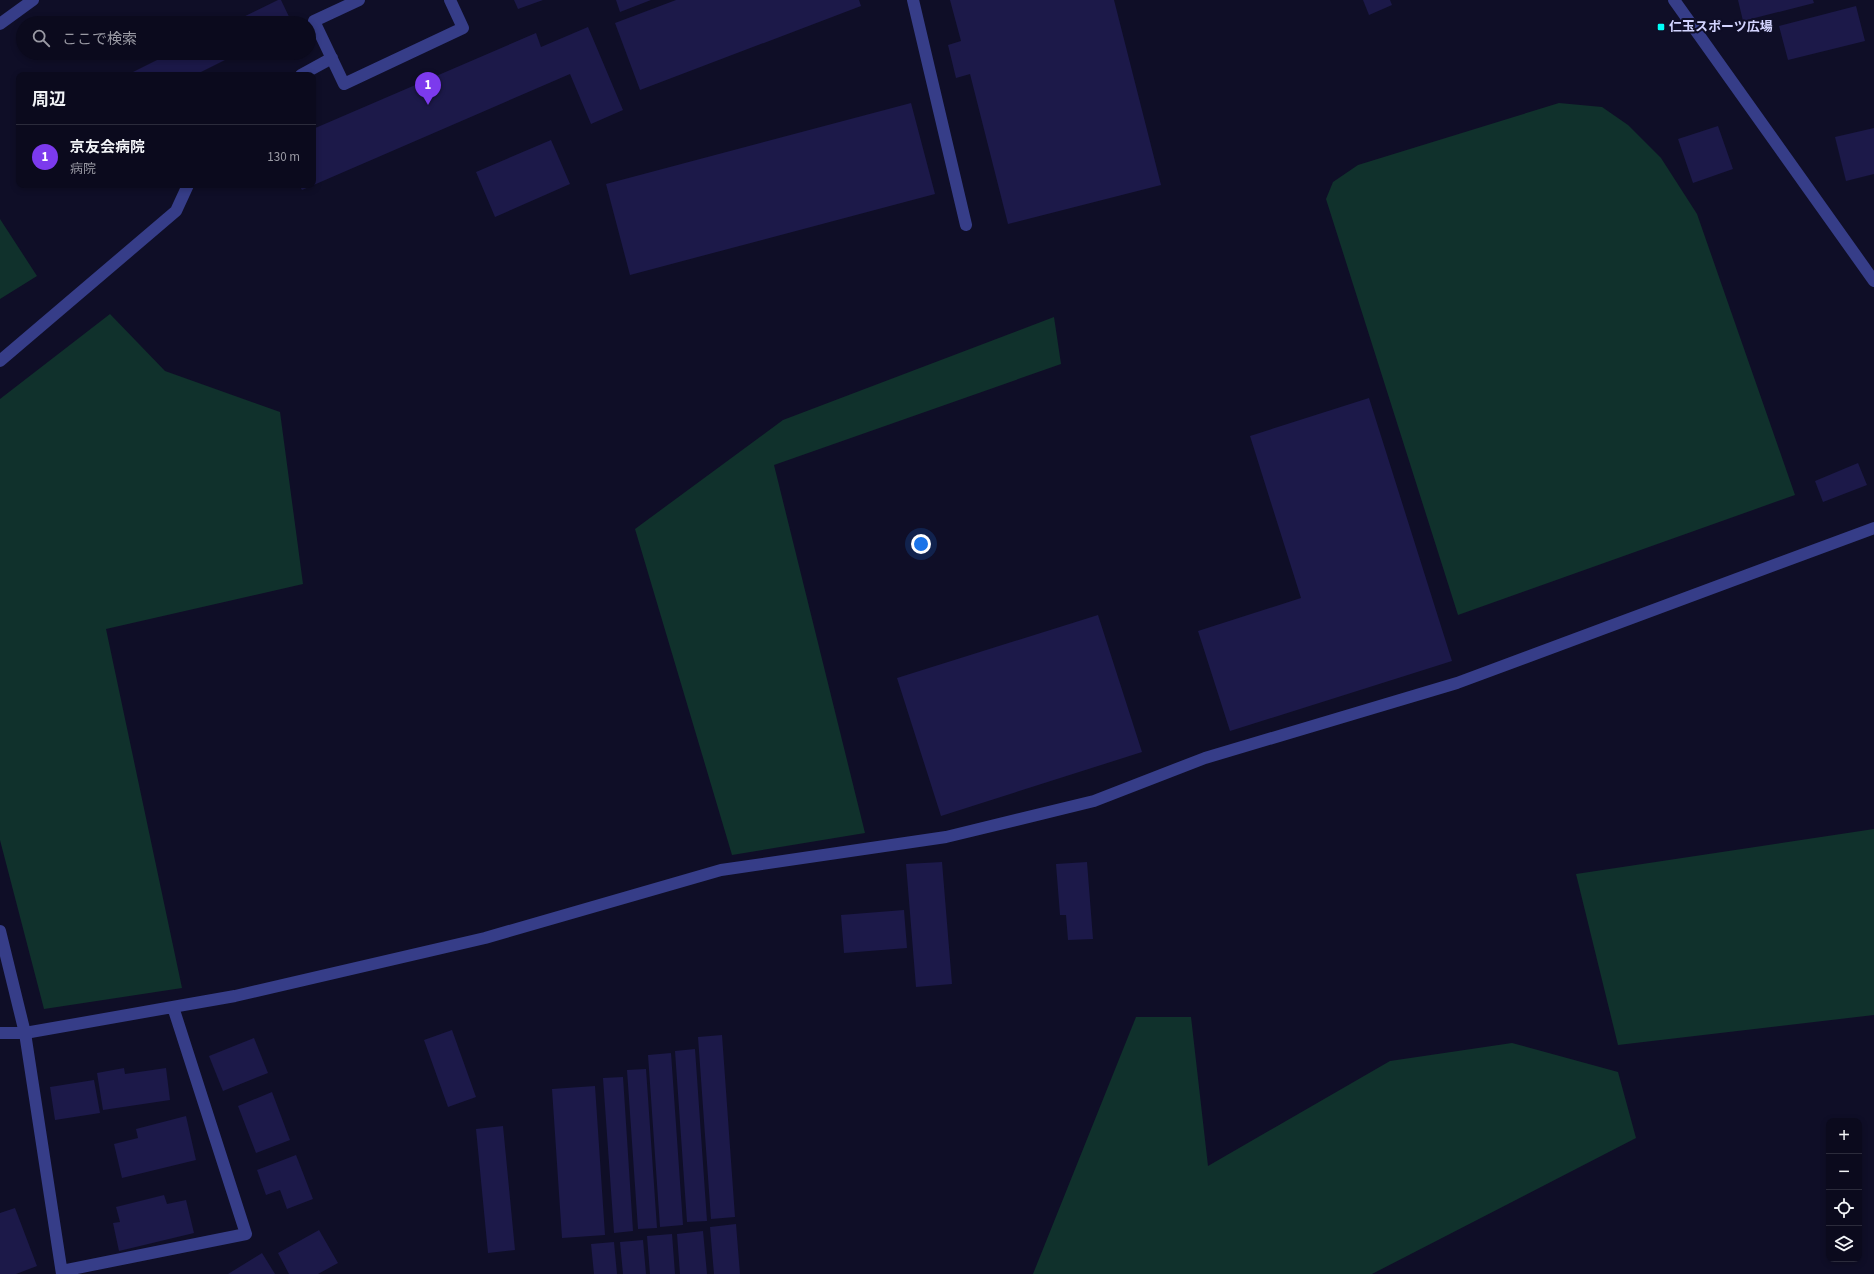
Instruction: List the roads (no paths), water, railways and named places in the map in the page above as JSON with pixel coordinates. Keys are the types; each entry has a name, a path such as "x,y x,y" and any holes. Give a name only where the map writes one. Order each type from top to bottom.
{"street":[{"path":"0,24 33,0"},
{"path":"316,20 360,0"},
{"path":"316,25 344,84 463,28 450,0"},
{"path":"913,0 966,225"},
{"path":"1674,0 1874,281"},
{"path":"306,72 332,58"},
{"path":"0,361 176,211 187,188"},
{"path":"0,1033 25,1033 235,996 485,938 720,870 946,837 1094,801 1205,758 1458,683 1874,528"},
{"path":"0,931 25,1033 62,1272 246,1234 173,1007"}],"place":[{"name":"仁玉スポーツ広場","path":"1661,27"},
{"name":"京友会病院","path":"428,105"}]}
